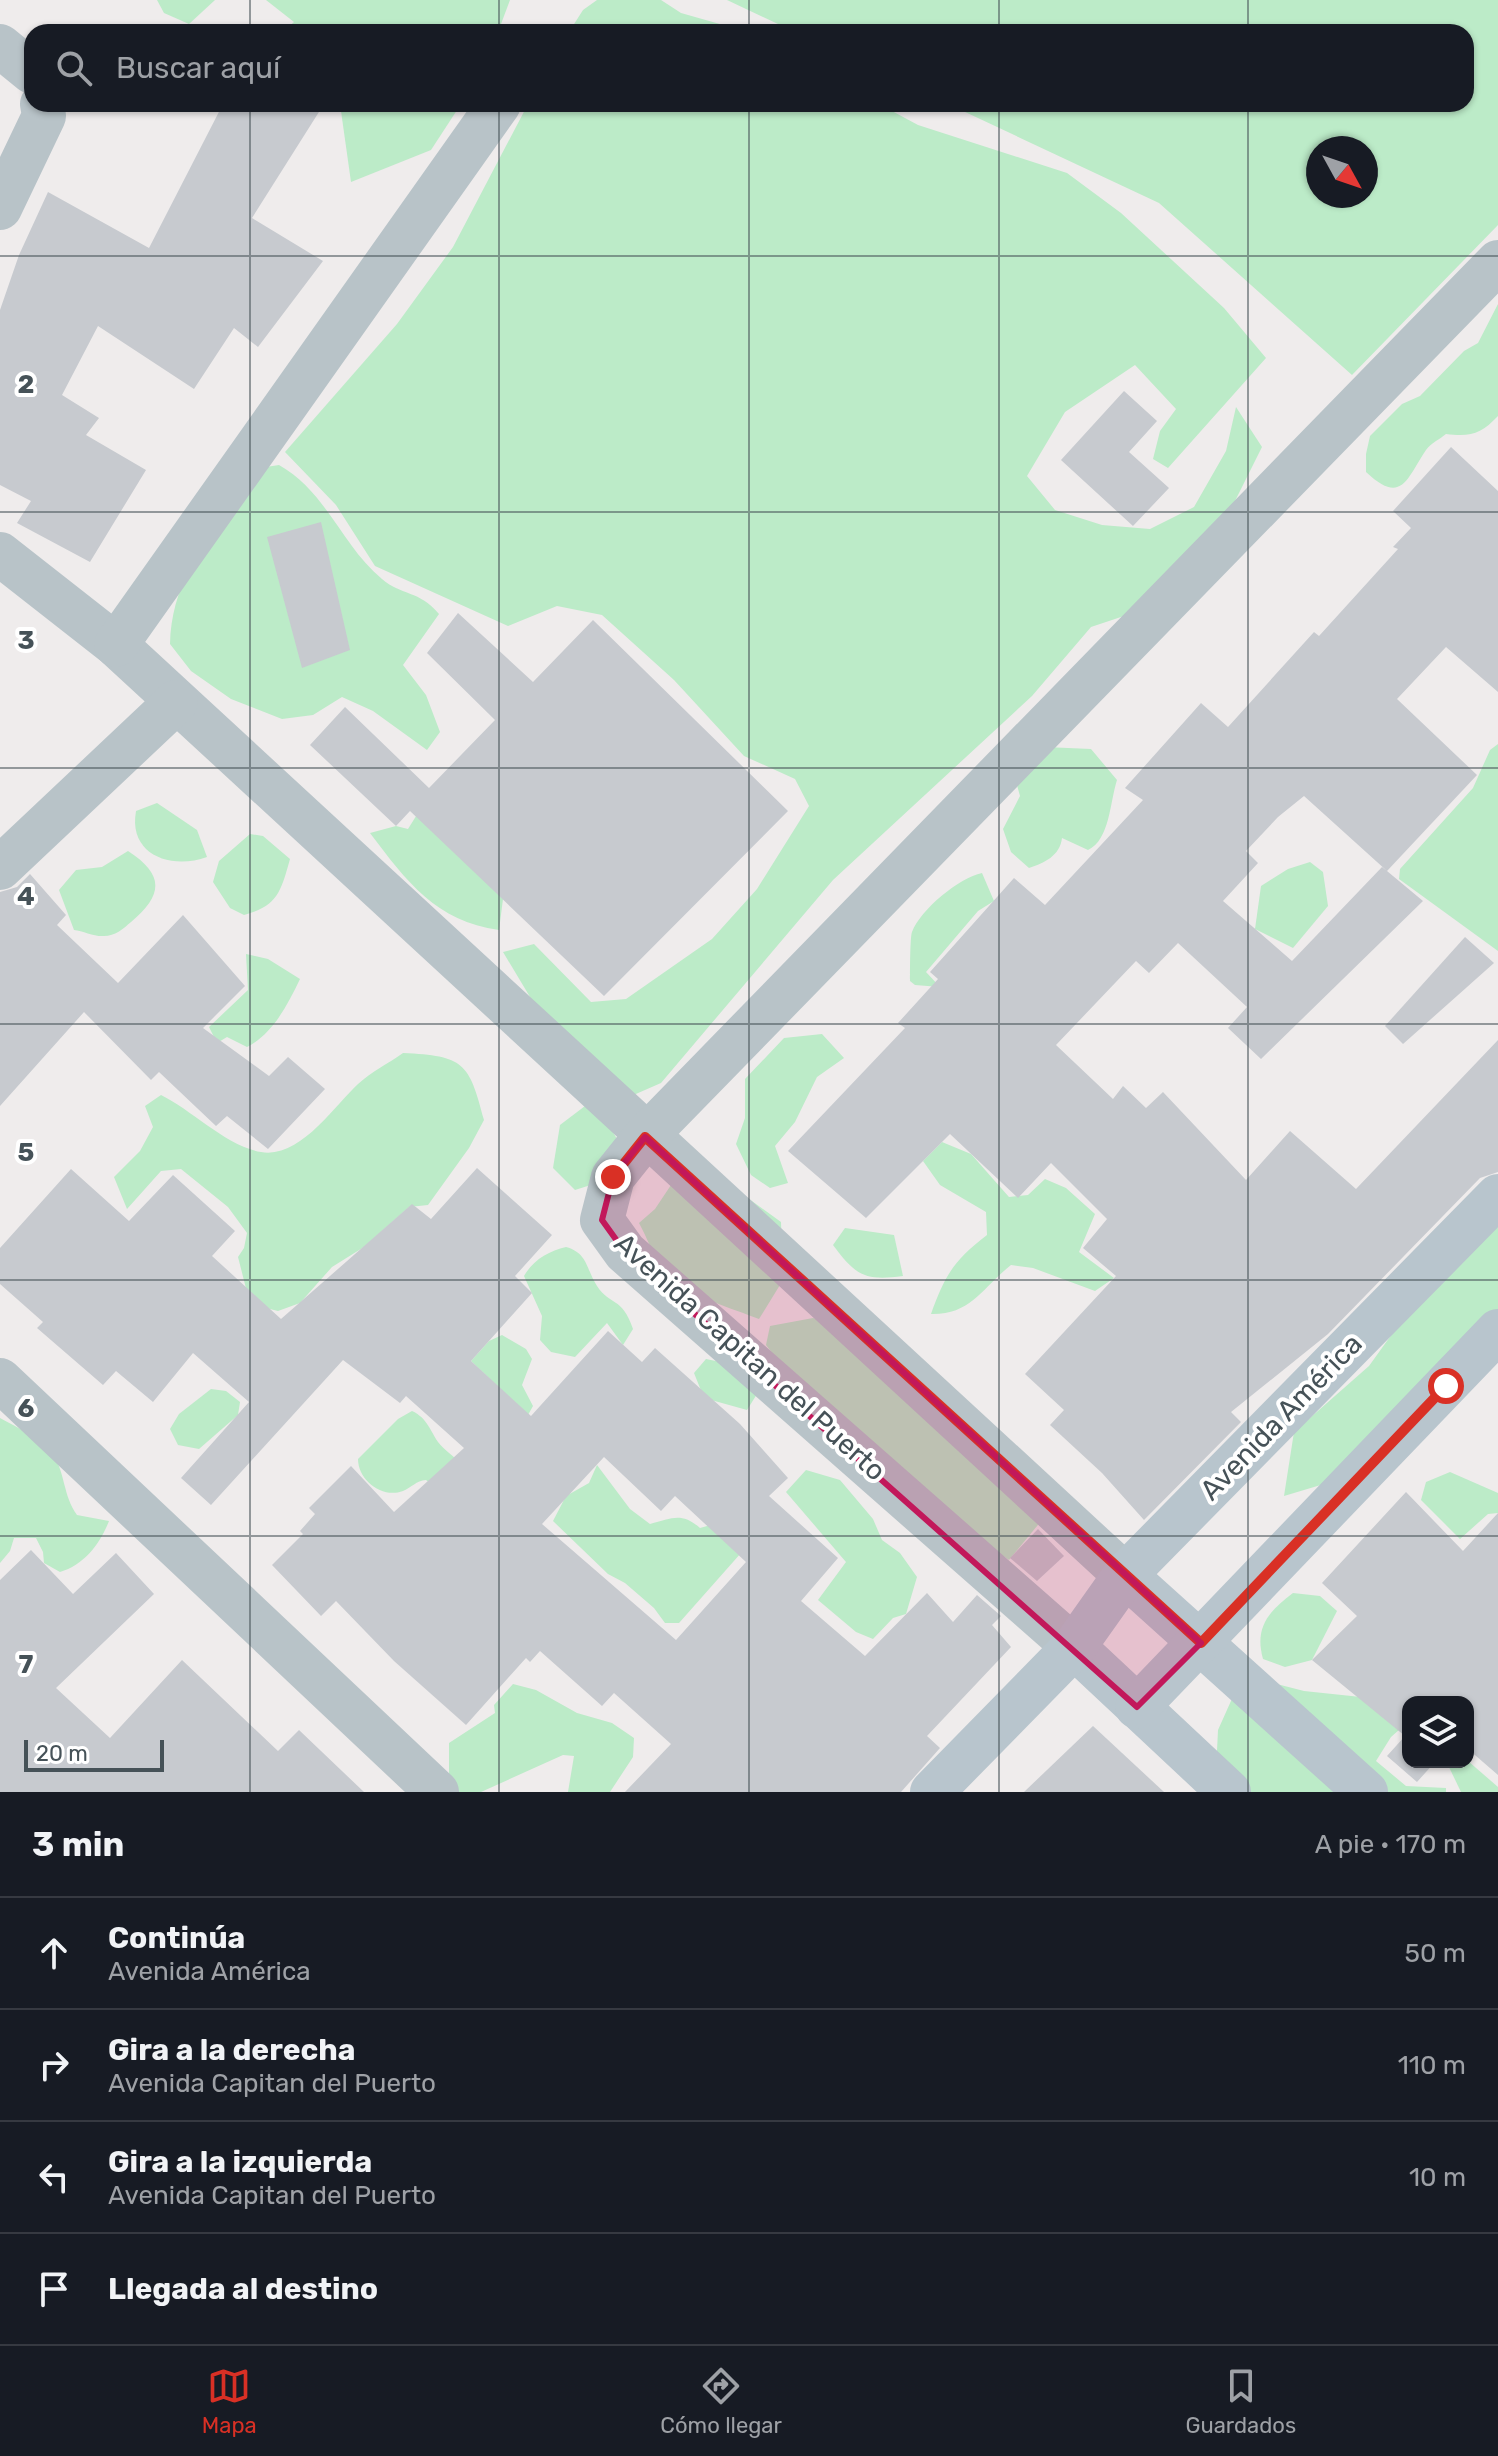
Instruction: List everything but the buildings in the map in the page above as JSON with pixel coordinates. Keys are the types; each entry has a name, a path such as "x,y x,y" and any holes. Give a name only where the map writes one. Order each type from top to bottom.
{"main road":[{"name":"Avenida América","path":"932,1792 1074,1647 1125,1575 1498,1196"},
{"path":"1137,1707 1498,1331"},
{"path":"1125,1575 1366,1792"},
{"name":"Avenida Capitan del Puerto","path":"1074,1647 1229,1792"}],"street":[{"path":"0,46 24,66"},
{"path":"0,208 43,112"},
{"path":"116,645 493,112"},
{"path":"645,1137 1498,262"},
{"path":"0,554 116,645 645,1137 1125,1575"},
{"path":"0,868 176,702"},
{"name":"Avenida Capitan del Puerto","path":"645,1137 613,1177 602,1220 625,1252 1074,1647"},
{"path":"0,1380 437,1792"}],"highlighted area":[{"path":"645,1137 1201,1643 1137,1707 625,1252 602,1220 613,1177"}],"green space":[{"path":"157,0 215,0 189,24 164,13"},
{"path":"266,0 510,0 501,24 292,24 294,22"},
{"path":"597,0 661,0 681,13 720,24 574,24 583,10"},
{"path":"727,0 1498,0 1498,225 1352,375 1159,203 965,112 1474,112 1474,24 778,24"},
{"path":"341,112 456,112 431,150 351,182"},
{"path":"524,112 894,112 918,125 1067,173 1121,213 1224,308 1266,358 1168,468 1153,459 1160,431 1176,409 1135,365 1065,412 1027,476 1055,510 1102,525 1150,529 1194,507 1226,451 1236,407 1262,447 1204,563 1139,611 1091,627 1032,696 833,880 661,1083 629,1097 542,1017 503,952 534,944 591,1002 626,999 712,939 757,889 809,806 795,779 744,756 674,680 602,615 557,606 508,626 375,566 336,505 285,452 397,324 453,247"},
{"path":"1498,304 1498,416 1475,433 1446,434 1436,441 1402,484 1388,487 1378,482 1366,472 1370,436 1402,404 1420,396 1464,351 1478,343"},
{"path":"279,465 309,489 368,566 382,579 424,601 439,614 403,665 426,695 440,732 427,750 373,711 342,697 313,715 282,719 231,699 191,671 170,644 180,592 202,548 266,467"},
{"path":"1498,744 1498,951 1399,879 1400,869 1473,788 1490,750"},
{"path":"1045,747 1091,749 1117,780 1105,829 1095,845 1088,850 1062,838 1055,854 1029,868 1011,852 1003,829 1020,796 1015,778"},
{"path":"157,803 197,830 207,857 193,861 167,860 145,848 135,826 136,811"},
{"path":"418,813 503,899 499,930 457,918 440,908 410,883 370,833 396,826 408,829"},
{"path":"250,834 263,836 290,859 276,896 264,907 244,915 230,908 213,882 219,861"},
{"path":"128,851 149,868 154,877 154,894 149,903 128,925 112,935 97,936 74,930 59,890 76,870 102,867"},
{"path":"1310,862 1323,872 1328,906 1293,948 1255,929 1261,886 1288,869"},
{"path":"982,873 994,901 978,911 926,972 940,987 915,985 910,981 910,955 911,935 917,923 952,888"},
{"path":"246,954 268,959 300,979 279,1018 256,1041 247,1047 227,1037 217,1043 209,1027 248,990"},
{"path":"822,1034 844,1058 817,1077 795,1122 775,1146 788,1183 770,1188 751,1175 736,1144 745,1118 745,1079 784,1038"},
{"path":"403,1053 439,1057 461,1066 474,1085 484,1120 469,1148 428,1205 409,1207 364,1247 332,1267 300,1303 278,1311 250,1304 238,1257 244,1248 247,1233 228,1207 181,1169 161,1171 127,1209 114,1177 140,1151 153,1127 145,1106 161,1095 235,1143 261,1152 275,1152 303,1139 358,1084"},
{"path":"585,1106 606,1120 617,1139 597,1183 575,1190 553,1168 560,1125"},
{"path":"942,1142 971,1154 1009,1197 1028,1195 1045,1179 1066,1188 1095,1214 1079,1252 1114,1278 1095,1291 1033,1268 1011,1265 966,1305 945,1313 931,1314 952,1269 966,1252 987,1235 986,1212 940,1185 923,1161"},
{"path":"677,1176 738,1191 781,1222 783,1280 759,1319 691,1292 671,1279 657,1260 639,1223 655,1209"},
{"path":"1498,1216 1498,1311 1344,1478 1284,1496 1294,1432 1369,1366 1433,1277"},
{"path":"845,1228 894,1235 903,1276 870,1277 855,1270 833,1245"},
{"path":"566,1247 583,1257 597,1286 625,1311 633,1329 623,1345 607,1323 575,1357 551,1352 540,1340 542,1316 524,1276 542,1257"},
{"path":"813,1318 832,1323 1042,1520 1009,1560 983,1542 788,1374 766,1345 770,1326"},
{"path":"502,1335 526,1349 532,1359 522,1385 533,1406 528,1415 471,1361 489,1341"},
{"path":"706,1359 730,1364 757,1394 747,1410 704,1398 694,1373"},
{"path":"211,1389 226,1391 240,1402 238,1415 199,1449 178,1445 170,1429 179,1414"},
{"path":"412,1411 425,1421 441,1445 464,1466 444,1494 426,1480 395,1493 380,1490 367,1480 359,1467 358,1459 398,1419"},
{"path":"0,1418 35,1438 53,1455 77,1515 109,1521 90,1552 69,1569 60,1572 44,1563 43,1552 36,1538 14,1538 10,1551 0,1563"},
{"path":"597,1465 630,1509 650,1524 682,1518 700,1528 725,1521 741,1553 679,1623 665,1623 654,1608 625,1583 608,1574 553,1521 566,1496 589,1483"},
{"path":"806,1470 840,1480 873,1519 882,1540 900,1553 917,1577 906,1614 893,1618 873,1639 856,1632 818,1600 846,1562 786,1492"},
{"path":"1450,1472 1498,1493 1498,1513 1488,1514 1460,1539 1421,1500 1426,1482"},
{"path":"1293,1593 1320,1596 1337,1611 1312,1660 1285,1667 1263,1659 1261,1638 1262,1629 1271,1613"},
{"path":"1269,1682 1304,1691 1402,1701 1402,1727 1391,1737 1376,1761 1406,1786 1446,1788 1446,1792 1215,1792 1218,1730 1235,1692"},
{"path":"513,1684 536,1690 577,1713 612,1723 634,1738 633,1757 610,1792 568,1792 574,1756 563,1755 481,1792 458,1792 449,1781 449,1743 495,1713 494,1705"},
{"path":"1474,1766 1498,1787 1498,1792 1461,1792 1449,1768"}],"route":[{"path":"613,1177 645,1137 1201,1643 1446,1386"}]}
